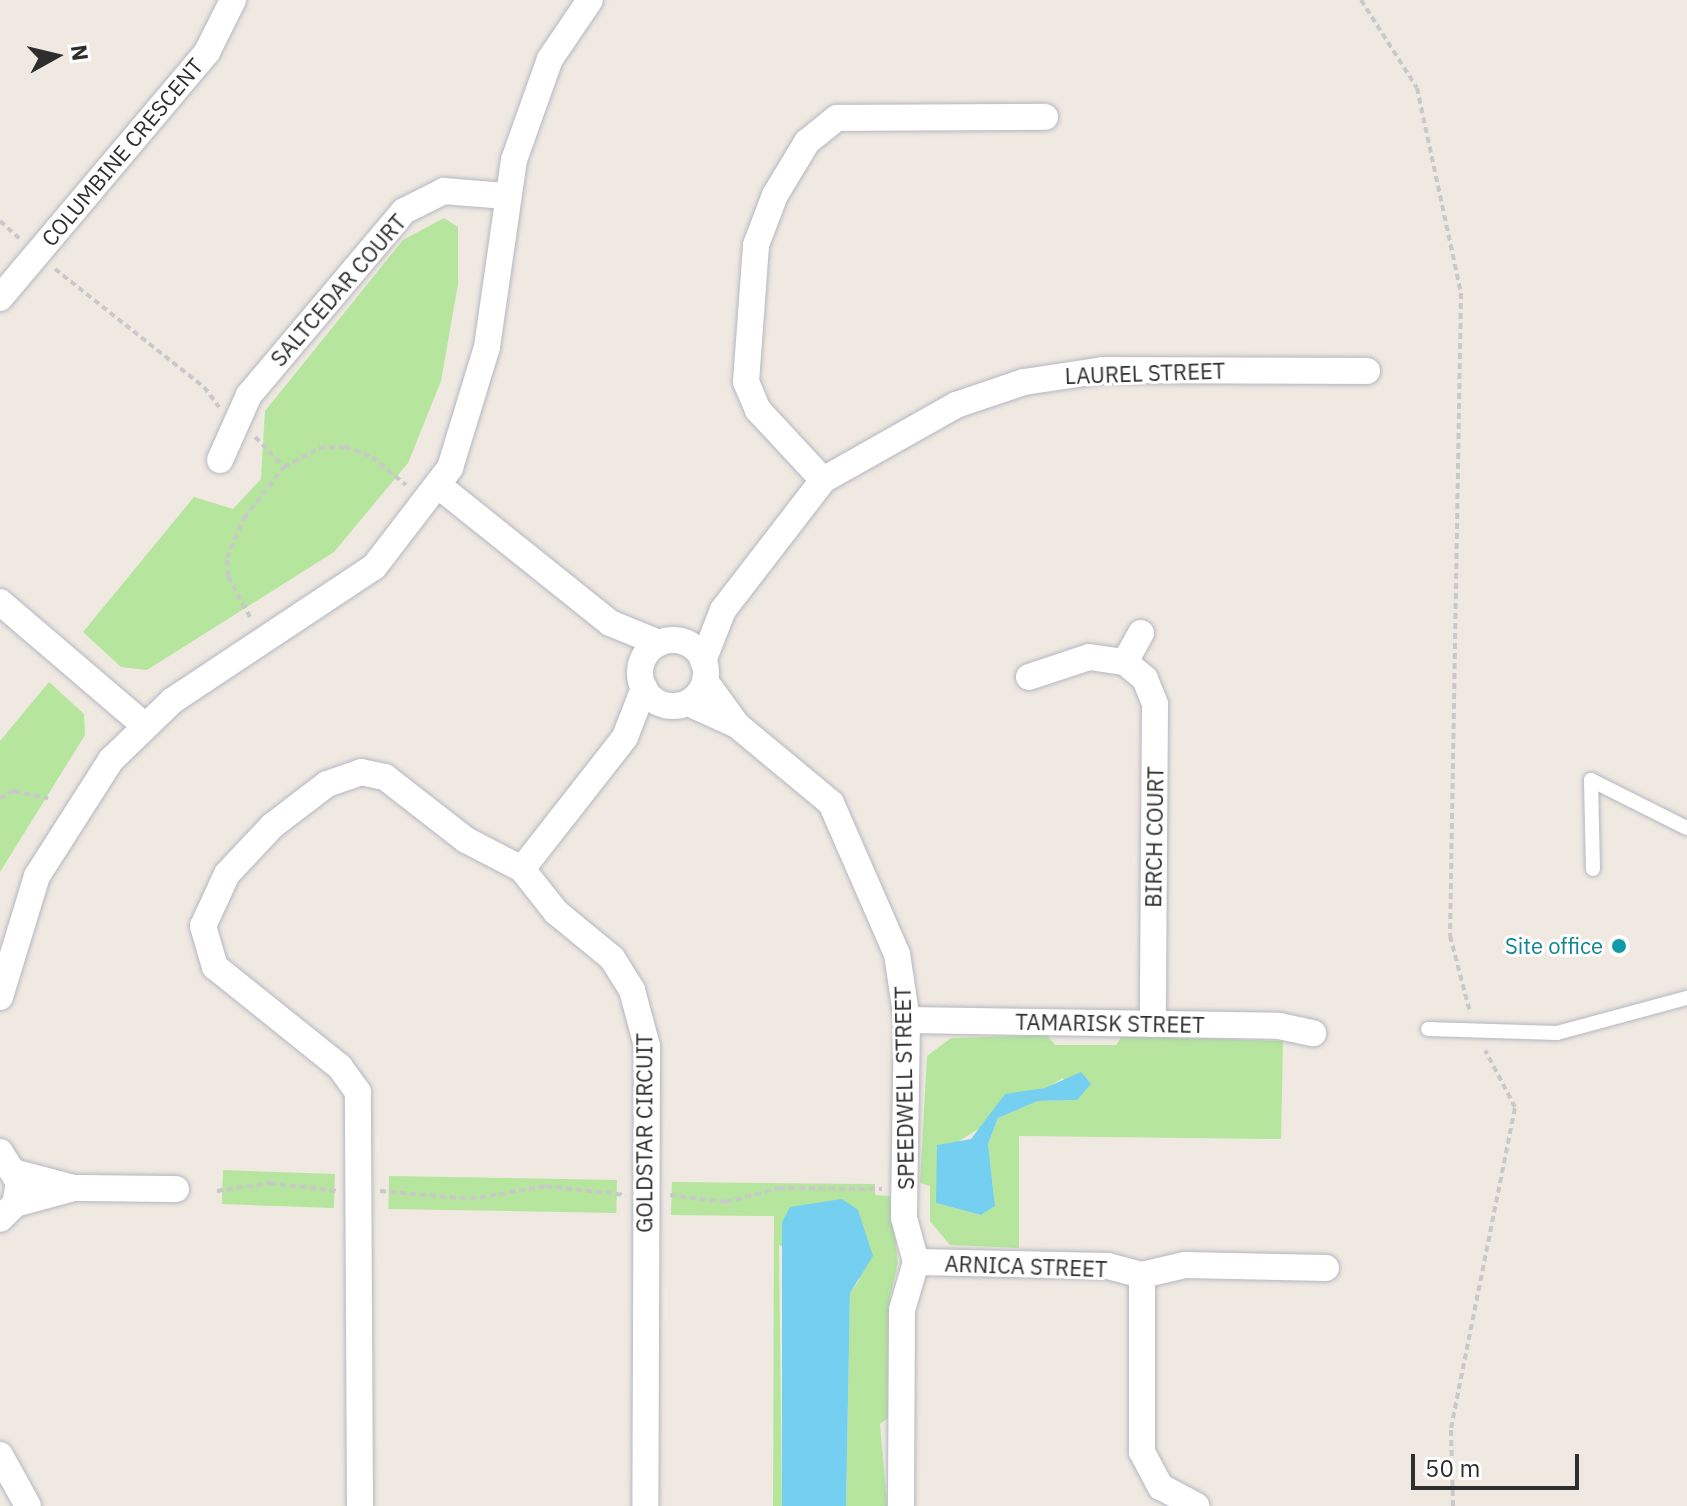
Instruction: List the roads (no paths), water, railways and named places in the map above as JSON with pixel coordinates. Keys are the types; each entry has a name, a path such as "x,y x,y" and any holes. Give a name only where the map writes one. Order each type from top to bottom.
{"street":[{"path":"0,997 18,923 56,835 143,724 374,567 439,486 480,385 505,196 539,83 590,0"},
{"name":"COLUMBINE CRESCENT","path":"0,298 207,52 228,1"},
{"path":"823,480 758,410 746,382 756,245 783,182 815,132 850,115 1045,117"},
{"name":"SALTCEDAR COURT","path":"220,460 249,395 404,211 444,191 505,196"},
{"name":"LAUREL STREET","path":"659,691 704,671 723,610 823,480 956,405 1024,382 1157,369 1367,371"},
{"path":"439,486 610,623 659,691 522,869"},
{"path":"0,602 143,724"},
{"name":"LAUREL STREET","path":"659,691 670,642 723,610"},
{"path":"610,623 670,642"},
{"path":"1029,677 1089,657 1125,662 1141,633"},
{"name":"SPEEDWELL STREET","path":"670,642 704,671 737,725 839,815 897,954 907,1020 904,1218 916,1262"},
{"name":"BIRCH COURT","path":"1125,662 1145,679 1155,704 1153,1024"},
{"name":"SPEEDWELL STREET","path":"659,691 737,725"},
{"name":"GOLDSTAR CIRCUIT","path":"360,1506 358,1092 340,1067 215,967 205,949 204,915 227,874 272,826 327,784 361,772 385,777 466,840 522,869 556,912 612,958 646,1030 645,1506"},
{"name":"TAMARISK STREET","path":"907,1020 1153,1024 1313,1033"},
{"path":"0,1152 17,1173 74,1188 176,1189"},
{"path":"7,1212 17,1173"},
{"path":"7,1212 74,1188"},
{"path":"901,1506 902,1310 916,1262"},
{"name":"ARNICA STREET","path":"916,1262 1108,1266 1142,1275 1185,1265 1326,1268"},
{"path":"1142,1275 1142,1452 1161,1487 1196,1506"},
{"path":"0,1455 28,1506"}],"lane":[{"path":"1593,869 1591,780 1687,828"},
{"path":"1428,1029 1557,1033 1687,998"}],"water":[{"path":"1081,1072 1091,1084 1077,1100 1038,1101 998,1118 988,1144 995,1206 981,1215 936,1203 937,1145 971,1139 1005,1094 1045,1088"},
{"path":"842,1199 858,1210 873,1256 850,1293 846,1506 782,1506 782,1222 790,1207"}],"place":[{"name":"Site office","path":"1619,946"}]}
